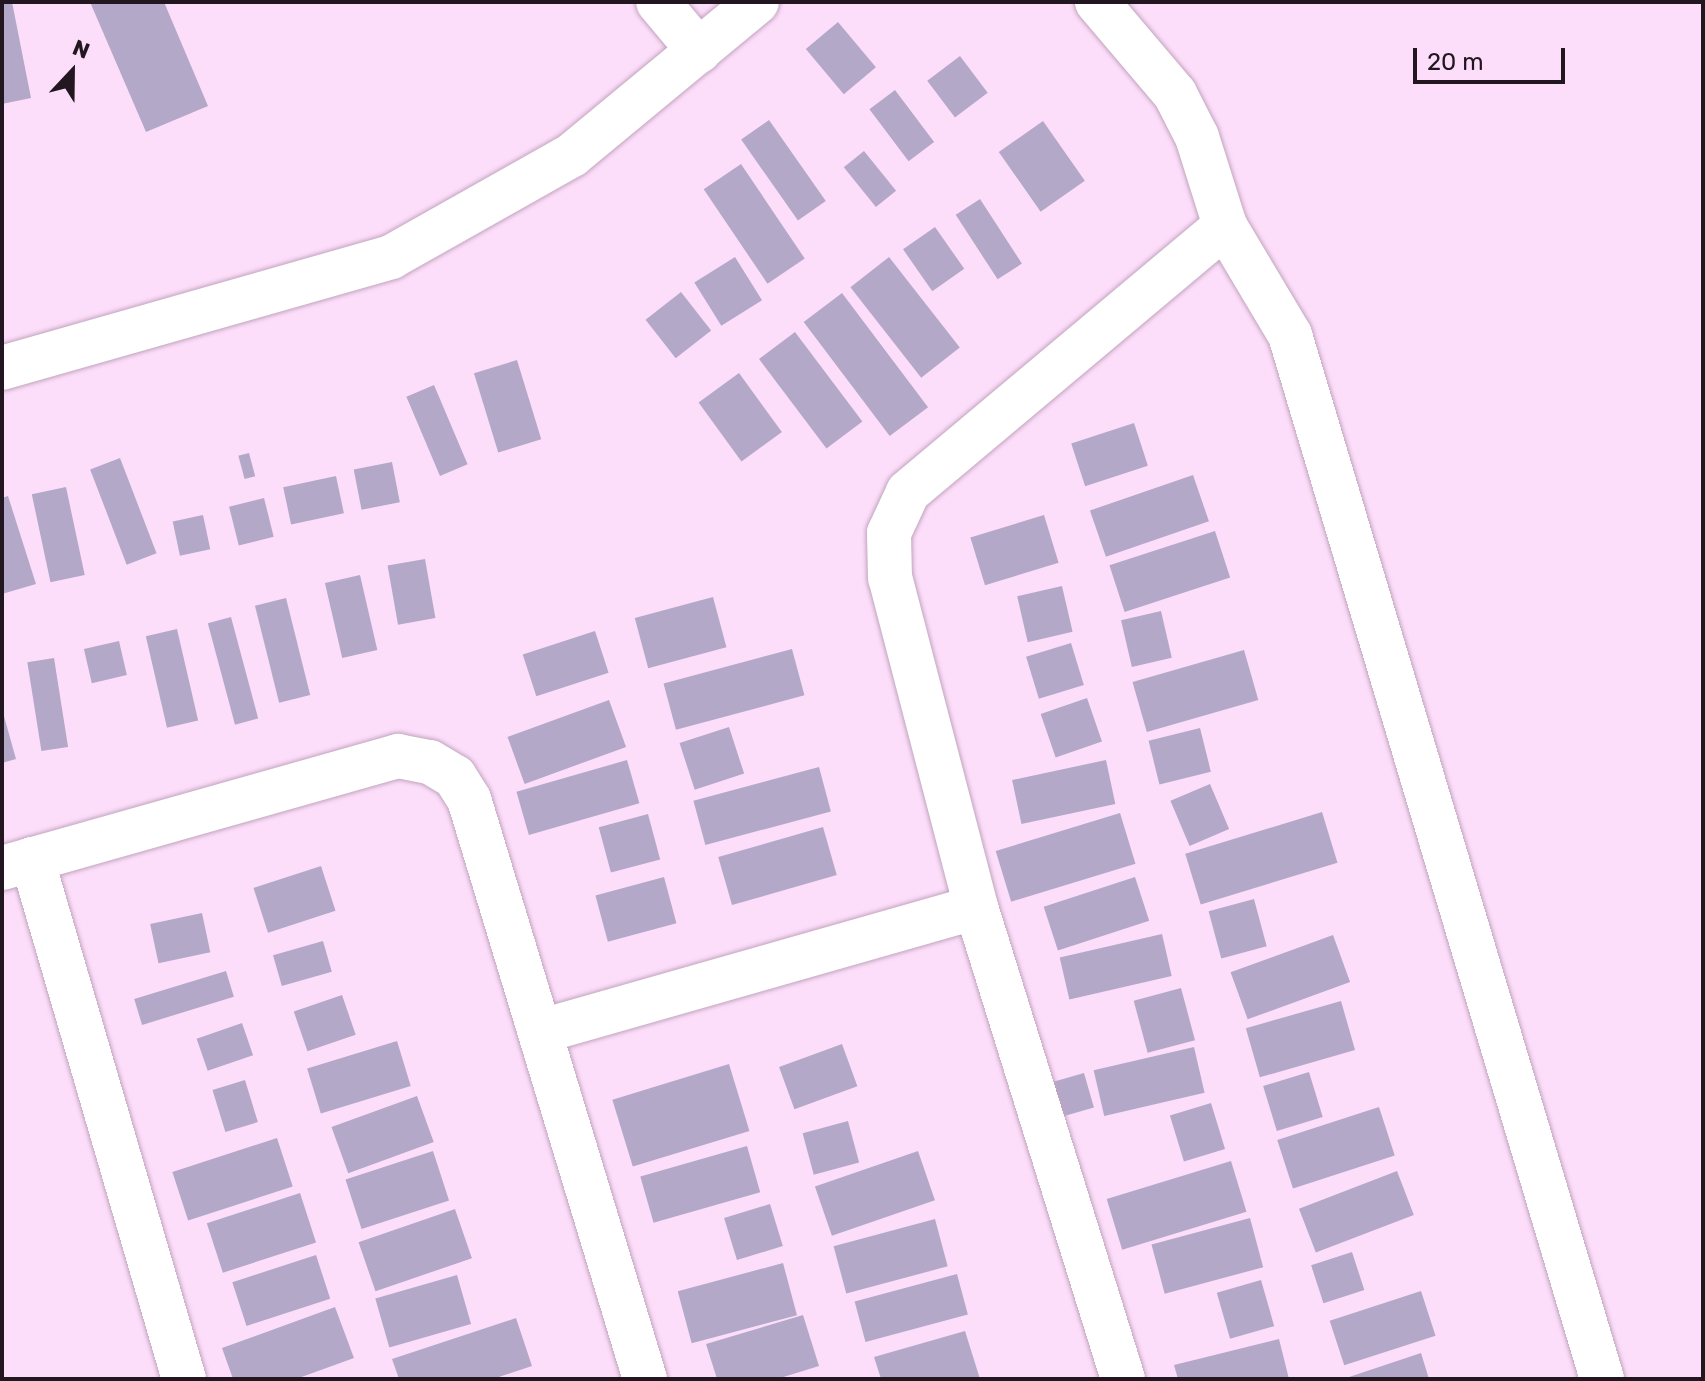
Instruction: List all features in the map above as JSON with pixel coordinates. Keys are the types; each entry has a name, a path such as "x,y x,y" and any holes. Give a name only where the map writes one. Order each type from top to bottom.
{"street":[{"path":"658,2 699,51"},
{"path":"2,368 391,257 572,155 757,2"},
{"path":"1097,2 1175,94 1197,137 1225,226 1290,335 1602,1379"},
{"path":"1123,1379 976,907 890,578 889,533 908,492 1225,226"},
{"path":"184,1379 17,864 398,756 430,762 455,777 469,799 542,1031 645,1379"},
{"path":"542,1031 976,907"}],"building":[{"path":"2,2 12,2 31,98 2,104"},
{"path":"90,2 164,2 208,106 146,132"},
{"path":"838,22 876,67 844,94 806,49"},
{"path":"960,56 988,93 955,117 927,81"},
{"path":"895,90 934,142 909,161 869,109"},
{"path":"769,120 826,201 798,221 741,140"},
{"path":"1043,121 1085,181 1041,212 999,152"},
{"path":"864,151 896,191 876,207 844,167"},
{"path":"741,164 805,259 767,284 704,189"},
{"path":"980,199 1022,264 998,279 956,215"},
{"path":"935,227 964,269 932,291 903,249"},
{"path":"735,257 762,300 721,326 694,282"},
{"path":"889,257 960,348 921,378 850,287"},
{"path":"681,292 711,331 676,358 646,320"},
{"path":"842,293 928,407 890,436 804,322"},
{"path":"795,332 862,421 826,449 759,359"},
{"path":"517,360 541,439 498,453 474,373"},
{"path":"739,373 782,432 741,461 699,402"},
{"path":"434,385 468,464 440,476 406,397"},
{"path":"1134,423 1148,466 1085,486 1071,443"},
{"path":"249,453 255,476 245,479 238,456"},
{"path":"120,458 157,553 127,565 90,469"},
{"path":"392,462 400,502 362,510 354,469"},
{"path":"1193,475 1209,521 1106,557 1090,510"},
{"path":"336,476 344,513 291,524 283,487"},
{"path":"66,487 85,575 50,582 32,494"},
{"path":"8,496 36,584 2,594 2,498"},
{"path":"264,498 274,537 239,546 229,507"},
{"path":"203,515 210,549 180,556 173,521"},
{"path":"1044,515 1059,563 985,585 970,538"},
{"path":"1215,531 1230,578 1125,612 1109,565"},
{"path":"425,559 435,618 398,625 388,566"},
{"path":"360,575 377,650 342,658 325,583"},
{"path":"1062,586 1073,632 1028,642 1017,596"},
{"path":"713,597 726,647 648,668 635,618"},
{"path":"286,598 310,695 279,703 255,606"},
{"path":"1161,611 1172,658 1132,667 1121,620"},
{"path":"231,617 258,718 235,725 208,623"},
{"path":"177,629 198,721 167,728 146,636"},
{"path":"595,631 609,673 536,696 523,654"},
{"path":"119,641 127,675 92,683 84,649"},
{"path":"1071,643 1084,685 1039,699 1026,657"},
{"path":"792,649 804,695 676,730 664,683"},
{"path":"1244,650 1258,700 1147,732 1132,682"},
{"path":"54,658 68,747 41,751 27,662"},
{"path":"1087,698 1102,741 1056,757 1041,714"},
{"path":"609,700 626,747 525,784 508,737"},
{"path":"2,709 16,759 2,763"},
{"path":"729,727 744,774 695,790 680,743"},
{"path":"1200,728 1211,772 1159,784 1149,741"},
{"path":"627,760 639,803 529,835 516,792"},
{"path":"1106,760 1115,804 1021,824 1012,780"},
{"path":"819,767 831,811 705,845 693,801"},
{"path":"1210,784 1229,829 1190,846 1170,801"},
{"path":"1322,812 1337,863 1201,904 1185,854"},
{"path":"1120,813 1135,864 1011,902 996,851"},
{"path":"648,814 660,859 611,873 599,827"},
{"path":"823,827 837,875 732,905 718,857"},
{"path":"321,866 336,911 268,933 253,888"},
{"path":"664,877 676,923 608,942 595,895"},
{"path":"1135,877 1149,921 1058,950 1044,907"},
{"path":"1254,899 1267,946 1221,958 1209,911"},
{"path":"202,913 210,952 158,963 150,924"},
{"path":"1162,934 1172,976 1069,1000 1060,958"},
{"path":"1333,935 1350,982 1248,1019 1231,972"},
{"path":"323,941 332,972 282,986 273,955"},
{"path":"226,971 234,997 142,1025 134,999"},
{"path":"1181,988 1195,1040 1148,1053 1134,1001"},
{"path":"342,995 356,1035 307,1051 294,1012"},
{"path":"1341,1001 1355,1050 1260,1077 1246,1028"},
{"path":"242,1023 253,1055 208,1071 197,1039"},
{"path":"397,1041 411,1086 321,1113 307,1068"},
{"path":"842,1044 857,1086 794,1109 779,1067"},
{"path":"1194,1047 1205,1093 1104,1116 1094,1070"},
{"path":"729,1064 749,1131 633,1167 612,1100"},
{"path":"1309,1072 1323,1117 1277,1131 1263,1086"},
{"path":"1084,1073 1094,1108 1056,1118 1047,1084"},
{"path":"245,1080 258,1122 225,1132 212,1090"},
{"path":"417,1096 434,1142 348,1173 331,1127"},
{"path":"1211,1103 1225,1149 1184,1161 1170,1116"},
{"path":"1379,1107 1395,1156 1293,1189 1277,1140"},
{"path":"848,1121 859,1163 814,1175 803,1133"},
{"path":"277,1138 293,1187 188,1220 172,1172"},
{"path":"747,1146 760,1192 654,1223 640,1177"},
{"path":"433,1151 449,1200 362,1229 346,1179"},
{"path":"918,1151 935,1200 832,1236 815,1186"},
{"path":"1231,1161 1246,1212 1122,1250 1107,1199"},
{"path":"1397,1171 1414,1215 1316,1253 1299,1209"},
{"path":"300,1193 316,1242 223,1273 207,1223"},
{"path":"770,1204 783,1246 737,1260 724,1218"},
{"path":"455,1209 472,1258 375,1291 359,1242"},
{"path":"1250,1218 1263,1267 1165,1294 1151,1244"},
{"path":"935,1219 948,1266 846,1294 834,1246"},
{"path":"1352,1252 1364,1290 1323,1303 1311,1265"},
{"path":"316,1255 330,1299 247,1326 232,1282"},
{"path":"783,1263 797,1315 692,1343 678,1291"},
{"path":"957,1274 968,1315 865,1342 855,1301"},
{"path":"457,1275 471,1324 389,1347 375,1298"},
{"path":"1261,1280 1274,1326 1230,1339 1217,1293"},
{"path":"1421,1291 1436,1336 1344,1365 1330,1321"},
{"path":"335,1307 354,1358 296,1379 233,1379 222,1348"},
{"path":"803,1315 819,1366 777,1379 717,1379 706,1344"},
{"path":"516,1318 532,1366 493,1379 399,1379 392,1359"},
{"path":"965,1331 980,1379 881,1379 874,1357"},
{"path":"1279,1339 1289,1379 1178,1379 1174,1365"},
{"path":"1421,1353 1429,1379 1346,1379 1346,1378"}]}
